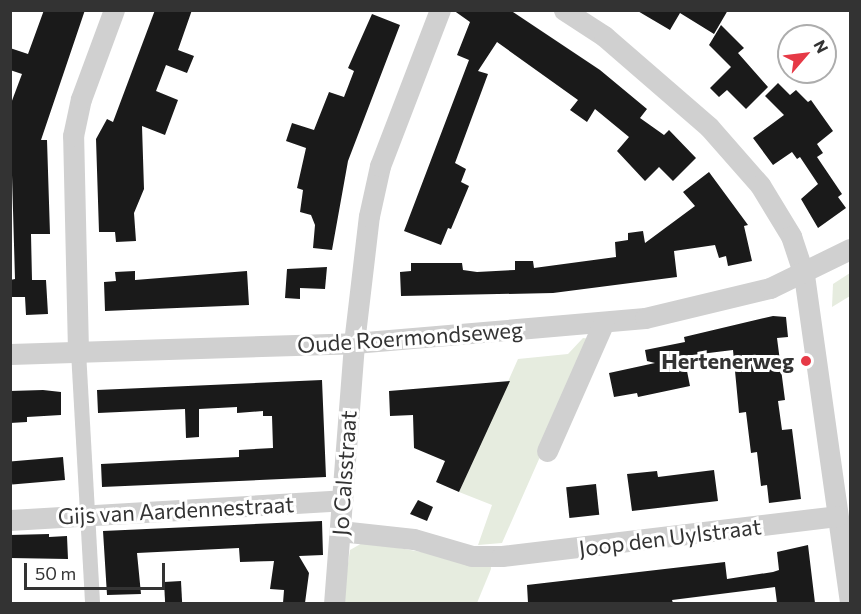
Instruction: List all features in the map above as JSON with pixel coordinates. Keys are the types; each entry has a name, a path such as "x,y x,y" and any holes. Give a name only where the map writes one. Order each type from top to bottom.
{"street":[{"path":"93,603 78,351 73,136 81,99 114,10"},
{"name":"Jo Calsstraat","path":"334,603 354,343 369,216 380,166 441,10"},
{"path":"564,10 604,36 709,127 760,185 791,236 804,275 850,601"},
{"path":"804,275 850,249"},
{"name":"Oude Roermondseweg","path":"10,354 354,343 604,322 668,312 770,288 804,275"},
{"path":"547,451 604,322"},
{"name":"Gijs van Aardennestraat","path":"10,520 342,500"},
{"name":"Joop den Uylstraat","path":"340,531 414,538 472,556 502,556 837,516"}],"shaded area":[{"path":"850,273 850,296 832,307 833,284"},
{"path":"583,338 592,339 502,543 478,545 492,505 459,492 518,359 568,354"},
{"path":"364,542 491,564 491,569 477,603 342,604 350,550"}],"building":[{"path":"44,10 85,10 41,140 47,140 50,234 31,234 32,280 46,280 48,314 26,315 25,297 10,297 10,280 15,279 10,106 22,74 10,70 10,48 28,54"},
{"path":"155,10 192,10 178,50 194,56 187,73 166,65 156,91 178,100 165,135 142,126 144,189 134,213 136,241 116,242 115,232 99,232 96,139 107,119 113,122"},
{"path":"453,10 510,10 600,70 647,109 640,118 664,135 669,130 696,158 673,181 659,167 645,181 617,151 629,137 595,109 587,122 570,110 578,100 497,42 478,71 488,74 455,163 466,169 461,182 469,186 451,229 448,228 441,245 404,231 469,60 457,55 470,22"},
{"path":"636,10 728,10 714,34 680,13 670,30"},
{"path":"372,14 400,25 348,161 332,250 313,248 315,225 311,215 300,212 303,190 297,188 306,148 286,141 292,123 314,130 329,92 344,97 354,71 348,68"},
{"path":"721,25 744,48 738,53 768,87 746,109 727,90 719,97 710,88 731,67 709,45"},
{"path":"777,84 790,95 796,90 808,102 811,100 833,131 817,144 823,153 817,157 842,194 838,197 846,208 818,228 801,199 818,184 800,157 797,159 792,152 773,165 753,138 784,115 765,96"},
{"path":"709,172 748,225 744,226 752,261 728,266 726,256 719,258 715,245 674,251 677,277 553,293 401,296 400,272 411,271 411,263 462,263 463,270 477,272 515,270 515,261 533,261 534,268 616,257 615,242 628,240 628,233 643,231 645,243 695,206 683,192"},
{"path":"327,267 325,289 300,288 300,299 285,298 287,269"},
{"path":"135,271 135,280 247,271 249,305 105,311 104,282 116,281 115,272"},
{"path":"773,316 786,317 788,337 777,338 785,400 778,401 782,430 792,429 801,499 769,503 767,485 761,486 757,452 751,453 746,412 739,413 733,350 684,356 690,386 638,397 637,393 614,397 609,373 655,363 647,361 645,350 685,342 684,337"},
{"path":"322,380 326,477 102,487 101,464 239,457 239,450 273,448 272,416 263,416 263,411 237,413 237,407 199,409 199,437 186,438 185,409 98,413 97,390"},
{"path":"510,381 459,492 436,482 445,461 414,448 413,415 390,416 389,391"},
{"path":"10,391 61,392 61,415 27,417 27,422 10,423"},
{"path":"63,457 65,480 12,485 10,462"},
{"path":"714,470 718,501 632,511 627,474 657,471 658,477"},
{"path":"596,484 599,515 569,518 566,487"},
{"path":"418,500 433,507 427,521 410,514"},
{"path":"322,521 323,555 299,556 309,573 305,603 283,603 284,590 270,589 274,561 240,562 239,548 137,553 141,594 107,595 103,531"},
{"path":"49,534 49,537 67,536 68,559 10,558 10,535"},
{"path":"808,545 815,603 777,603 775,587 672,600 673,603 528,603 527,585 725,562 727,579 773,572 779,570 777,552"},
{"path":"181,581 182,603 165,604 164,582"}],"place":[{"name":"Hertenerweg","path":"806,361"}]}
